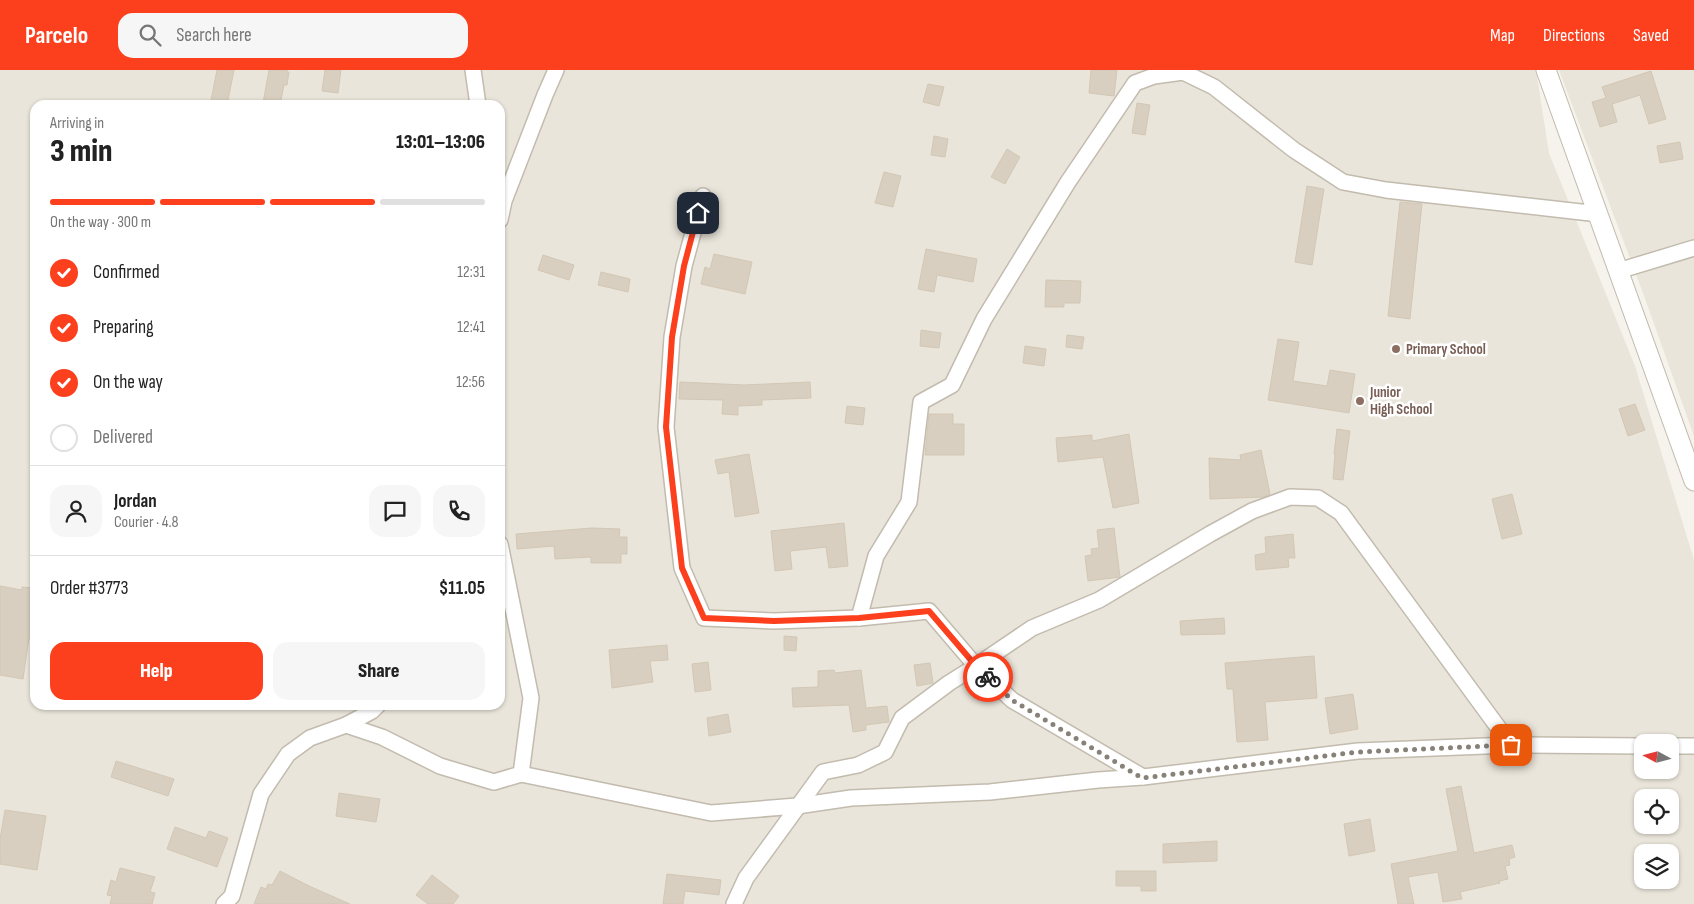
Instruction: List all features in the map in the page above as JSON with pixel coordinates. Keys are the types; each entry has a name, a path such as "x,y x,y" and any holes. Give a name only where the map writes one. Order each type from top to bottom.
{"street":[{"path":"473,70 477,100"},
{"path":"505,189 556,70"},
{"path":"1546,70 1694,482"},
{"path":"859,618 876,556 909,502 921,402 952,385 984,318 1068,182 1135,83 1154,76 1183,72 1214,87 1294,150 1343,182 1386,190 1599,214"},
{"path":"703,196 684,266 672,337 666,427 682,568 704,618 774,621 859,618 929,611 976,666 1012,700 1142,778"},
{"path":"1618,271 1694,248"},
{"path":"734,904 746,878 823,772 858,765 885,752 902,718 949,683 1032,628 1099,600 1252,511 1290,497 1318,498 1341,514 1511,745"},
{"path":"505,569 531,698 521,774"},
{"path":"224,904 232,896 261,794 288,754 310,738 346,725 373,710"},
{"path":"346,725 382,737 440,766 494,782 521,774 711,813 797,806 851,798 990,792 1098,780 1142,778 1358,752 1511,745 1634,746"},
{"path":"1679,746 1694,746"}],"shaded area":[{"path":"0,70 1536,70 1549,153 1635,366 1694,560 1694,904 0,904"},
{"path":"1559,70 1694,70 1694,436 1643,293"}],"building":[{"path":"217,70 234,70 228,100 211,100"},
{"path":"269,70 287,70 289,72 287,85 284,85 281,100 264,100"},
{"path":"325,70 341,70 338,93 322,91"},
{"path":"1091,70 1117,70 1114,96 1089,93"},
{"path":"1651,71 1666,119 1649,124 1640,95 1612,104 1617,122 1600,127 1592,102 1606,98 1602,87"},
{"path":"928,84 944,87 939,106 923,102"},
{"path":"1137,103 1150,105 1145,135 1132,133"},
{"path":"934,136 948,139 945,157 931,155"},
{"path":"1680,142 1683,159 1660,163 1657,146"},
{"path":"1007,149 1020,157 1005,184 991,177"},
{"path":"884,172 901,176 893,207 875,203"},
{"path":"1307,186 1324,189 1312,265 1295,262"},
{"path":"1400,202 1422,204 1410,319 1388,316"},
{"path":"926,249 977,259 973,282 937,275 934,292 918,289"},
{"path":"714,254 752,262 745,294 701,284 705,267 710,269"},
{"path":"543,255 574,265 569,280 538,270"},
{"path":"601,272 630,279 628,292 598,285"},
{"path":"1046,280 1081,281 1080,303 1064,303 1064,307 1045,307"},
{"path":"921,330 941,333 939,348 920,346"},
{"path":"1067,335 1084,337 1082,349 1066,347"},
{"path":"1278,339 1299,342 1293,381 1327,386 1330,370 1355,374 1349,413 1268,400"},
{"path":"1025,346 1046,349 1044,366 1023,363"},
{"path":"680,382 744,385 810,382 811,398 762,400 762,405 738,406 738,415 722,414 723,400 679,399"},
{"path":"1635,404 1645,430 1628,436 1619,409"},
{"path":"847,406 865,408 863,425 845,423"},
{"path":"929,414 953,414 953,424 964,424 964,455 925,455"},
{"path":"1337,429 1350,431 1343,480 1333,479"},
{"path":"1129,434 1139,503 1113,508 1103,457 1058,462 1056,438 1092,435 1092,441"},
{"path":"1261,450 1270,494 1264,497 1210,499 1209,458 1241,460 1240,455"},
{"path":"749,454 759,513 735,517 729,472 718,474 715,460"},
{"path":"1512,494 1522,534 1502,539 1492,499"},
{"path":"844,523 848,566 829,568 826,547 790,551 792,569 775,571 771,531"},
{"path":"592,528 620,529 619,537 627,537 627,554 621,554 621,563 591,563 591,557 555,559 554,546 517,549 516,534"},
{"path":"1114,528 1120,577 1088,581 1085,556 1092,555 1091,549 1099,548 1097,530"},
{"path":"1293,534 1295,558 1288,558 1289,567 1256,570 1255,555 1266,553 1265,537"},
{"path":"0,586 22,590 22,587 30,588 30,638 23,679 0,675"},
{"path":"1224,618 1225,634 1181,635 1180,621"},
{"path":"784,636 797,637 796,651 784,650"},
{"path":"667,645 668,660 650,661 653,682 612,688 609,650"},
{"path":"1314,656 1317,698 1265,702 1268,740 1237,742 1233,689 1227,689 1225,663"},
{"path":"708,662 711,690 695,692 692,664"},
{"path":"930,663 933,683 917,686 914,665"},
{"path":"834,670 835,673 861,670 866,708 887,706 889,722 866,725 866,730 853,732 849,705 793,707 792,688 818,687 818,671"},
{"path":"1353,694 1358,729 1330,734 1325,698"},
{"path":"728,714 731,732 709,736 707,718"},
{"path":"116,761 174,779 168,796 111,777"},
{"path":"1461,786 1474,853 1512,845 1515,857 1509,859 1510,865 1505,866 1508,879 1499,881 1500,883 1460,892 1462,899 1443,902 1438,872 1408,877 1414,904 1398,904 1391,864 1458,851 1446,789"},
{"path":"339,793 380,799 376,822 336,816"},
{"path":"5,810 46,816 37,870 0,864 0,839"},
{"path":"1370,819 1375,851 1349,856 1344,824"},
{"path":"175,827 206,838 209,831 228,838 217,867 167,849"},
{"path":"1217,841 1217,861 1163,863 1163,844"},
{"path":"120,868 155,877 150,892 155,893 152,904 110,904 112,896 107,895 111,880 116,882"},
{"path":"280,871 350,904 254,904 261,887 266,889 268,884 272,885"},
{"path":"1116,871 1156,871 1156,891 1141,891 1141,886 1116,886"},
{"path":"667,874 721,880 719,895 685,891 683,904 663,904"},
{"path":"432,875 459,896 453,904 428,904 416,895"}],"way so far":[{"path":"988,677 1012,700 1142,778 1358,752 1511,745"}],"place":[{"name":"Primary School","path":"1396,349"},
{"name":"Junior High School","path":"1360,401"}],"route":[{"path":"698,213 684,266 672,337 666,427 682,568 704,618 774,621 859,618 929,611 976,666 988,677"}]}
